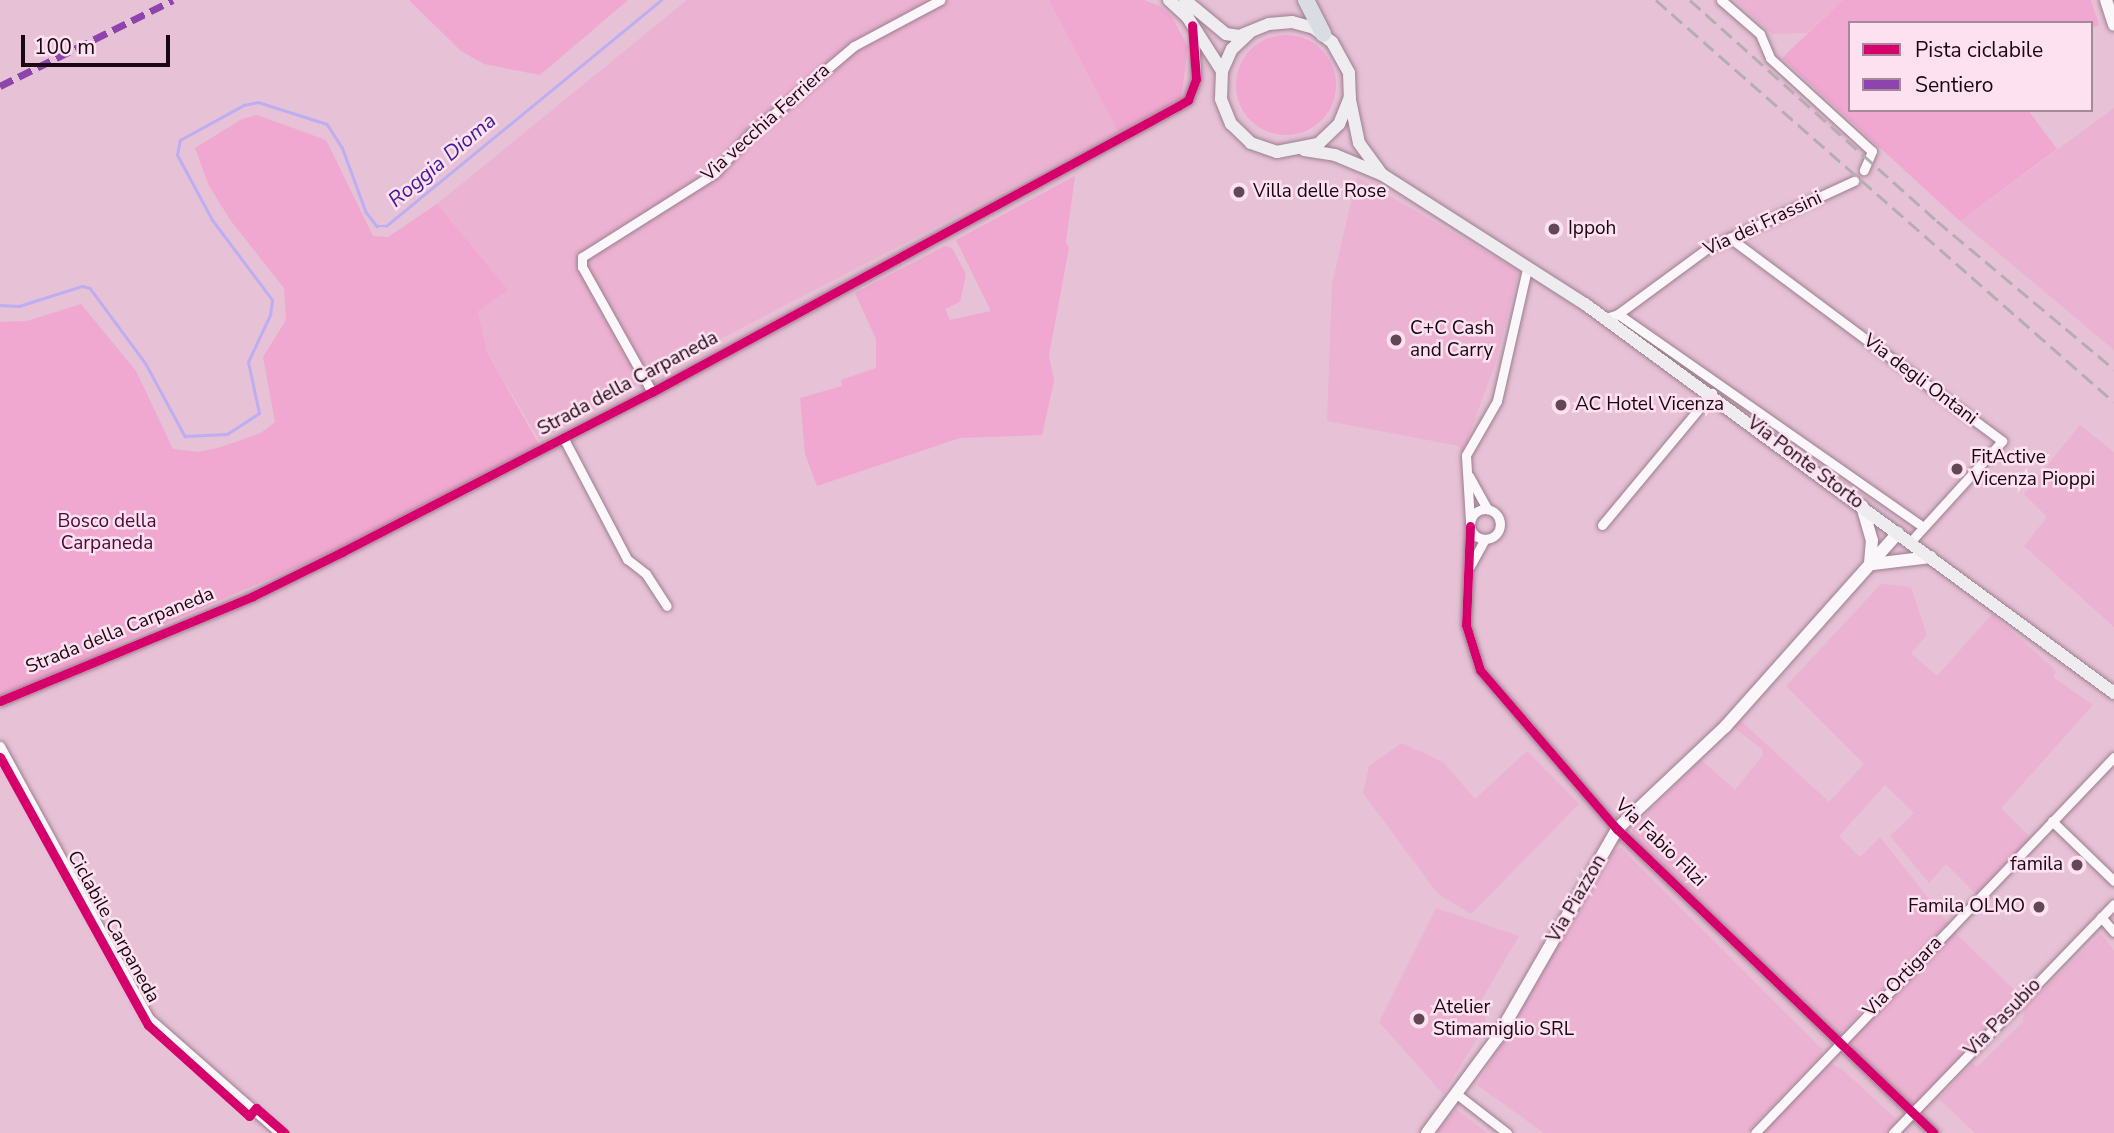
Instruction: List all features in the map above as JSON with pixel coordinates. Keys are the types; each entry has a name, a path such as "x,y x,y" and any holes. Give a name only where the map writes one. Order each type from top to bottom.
{"highway":[{"path":"1306,0 1323,34"}],"main road":[{"path":"1185,0 1226,34 1250,32 1269,24 1292,22 1323,34 1346,62 1350,97 1330,135 1304,150 1264,149 1240,135 1225,112 1222,71 1232,49 1250,32"},
{"path":"1169,1 1192,25 1222,71"},
{"name":"Via Ponte Storto","path":"1350,97 1359,143 1383,175"},
{"name":"Via Ponte Storto","path":"1304,150 1335,155 1383,175 1527,269 1612,316 2114,693"}],"street":[{"name":"Via vecchia Ferriera","path":"652,392 582,267 582,257 715,173 749,135 854,46 940,0"},
{"path":"1721,0 1760,34 1770,58 1872,151 1864,170"},
{"path":"2106,0 2114,25"},
{"name":"Strada della Carpaneda","path":"0,701 253,596 564,439 1188,100 1198,58 1192,25"},
{"name":"Via dei Frassini","path":"1612,316 1665,276 1730,238 1854,181"},
{"name":"Via degli Ontani","path":"1730,238 2002,441 1910,542"},
{"path":"1487,509 1474,513 1470,523 1473,534 1485,539 1496,533 1500,523 1487,509 1465,468 1470,443 1497,401 1527,269"},
{"path":"1612,316 1923,527"},
{"path":"1602,525 1712,393"},
{"path":"564,439 627,559 646,574 667,606"},
{"name":"Via Fabio Filzi","path":"1465,468 1470,523 1465,625 1480,670 1617,829 1842,1040 1934,1133"},
{"path":"1862,506 1871,560 1931,557"},
{"name":"Via Piazzon","path":"1427,1133 1458,1095 1497,1038 1617,829 1725,727 1871,560 1879,544 1898,533"},
{"name":"Via Fabio Filzi","path":"1469,568 1485,539"},
{"path":"0,746 137,1002 161,1031 280,1133"},
{"name":"Via Ortigara","path":"1755,1133 2112,761"},
{"path":"2052,821 2114,881"},
{"name":"Via Pasubio","path":"1893,1133 2114,904"},
{"path":"2101,917 2114,932"},
{"path":"1458,1095 1507,1133"}],"shaded area":[{"path":"687,0 1049,0 1118,132 667,367 539,440 487,352 478,310 507,289 437,204"},
{"path":"1735,0 1843,0 1807,33 1772,34"},
{"path":"2114,108 2114,350 1960,221"},
{"path":"1357,177 1519,271 1496,362 1462,454 1459,446 1327,421 1332,284"},
{"path":"2080,425 2114,452 2114,627 2024,546 2047,517 2024,494"},
{"path":"1881,584 1911,587 1927,635 1911,653 1937,676 1992,614 2050,665 2056,672 2053,677 2093,705 2001,808 2031,838 1976,894 1946,864 1929,883 1890,836 1914,813 1885,785 1839,836 1860,857 1880,837 1948,923 1836,1038 1632,838 1632,828 1701,760 1735,790 1763,755 1762,749 1733,727 1740,720 1829,802 1864,764 1786,686"},
{"path":"1402,743 1443,762 1475,799 1527,751 1579,804 1471,914 1438,894 1363,793 1369,766"},
{"path":"1621,848 1822,1049 1822,1054 1746,1133 1544,1133 1477,1085 1614,850"},
{"path":"1436,908 1519,936 1478,1006 1484,1010 1486,1024 1443,1094 1379,1022"},
{"path":"1953,931 2022,997 1911,1114 1845,1045"},
{"path":"2101,934 2114,950 2114,1133 1975,1133 1939,1099 1972,1063 1977,1067 2023,1022 2024,1008"},
{"path":"1830,1063 1843,1070 1897,1120 1891,1133 1760,1133"},
{"path":"1456,1109 1487,1133 1436,1133"}],"green space":[{"path":"409,0 628,0 540,75 484,64 461,51"},
{"path":"1049,0 1144,0 1161,7 1172,17 1188,47 1181,99 1118,132"},
{"path":"1843,0 2091,0 2099,25 2093,28 2093,21 1848,21 1848,112 2029,112 2057,149 1960,221 1782,58"},
{"path":"1286,35 1305,39 1322,49 1332,66 1336,85 1332,104 1322,121 1305,131 1286,135 1267,131 1250,121 1240,104 1236,85 1240,66 1250,49 1267,39"},
{"name":"Bosco della Carpaneda","path":"257,115 326,140 373,236 388,237 437,204 508,290 478,311 487,352 542,450 334,551 118,644 96,664 0,705 0,322 27,321 81,304 136,371 173,449 198,452 221,447 261,433 275,422 263,357 286,320 284,288 231,221 209,186 195,148 242,119"},
{"path":"1075,176 1066,242 1069,248 1049,355 1054,381 1042,435 960,438 817,486 805,454 800,398 842,386 841,380 876,368 876,339 855,293 945,246 952,248 966,274 960,302 945,309 950,320 991,311 956,240"}],"waterway":[{"name":"Roggia Dioma","path":"0,305 19,306 82,286 90,288 146,364 185,436 227,434 259,413 248,362 270,315 272,300 212,220 177,155 180,140 244,105 258,102 327,124 342,147 366,212 377,226 386,226 661,0"}],"railway":[{"path":"1656,0 2114,402"},
{"path":"1690,0 1937,221 2114,369"}],"marked path":[{"path":"0,86 173,0"}],"cycle path":[{"path":"0,701 253,596 342,552 652,392 1178,106 1188,100 1196,79 1192,25"},
{"path":"1470,526 1466,625 1480,670 1617,829 1934,1133"},
{"name":"Ciclabile Carpaneda","path":"0,757 148,1025 249,1116 256,1108 285,1133"}],"place":[{"name":"Villa delle Rose","path":"1239,192"},
{"name":"Ippoh","path":"1554,229"},
{"name":"C+C Cash and Carry","path":"1396,340"},
{"name":"AC Hotel Vicenza","path":"1561,405"},
{"name":"FitActive Vicenza Pioppi","path":"1957,469"},
{"name":"famila","path":"2077,865"},
{"name":"Famila OLMO","path":"2039,907"},
{"name":"Atelier Stimamiglio SRL","path":"1419,1019"}]}
